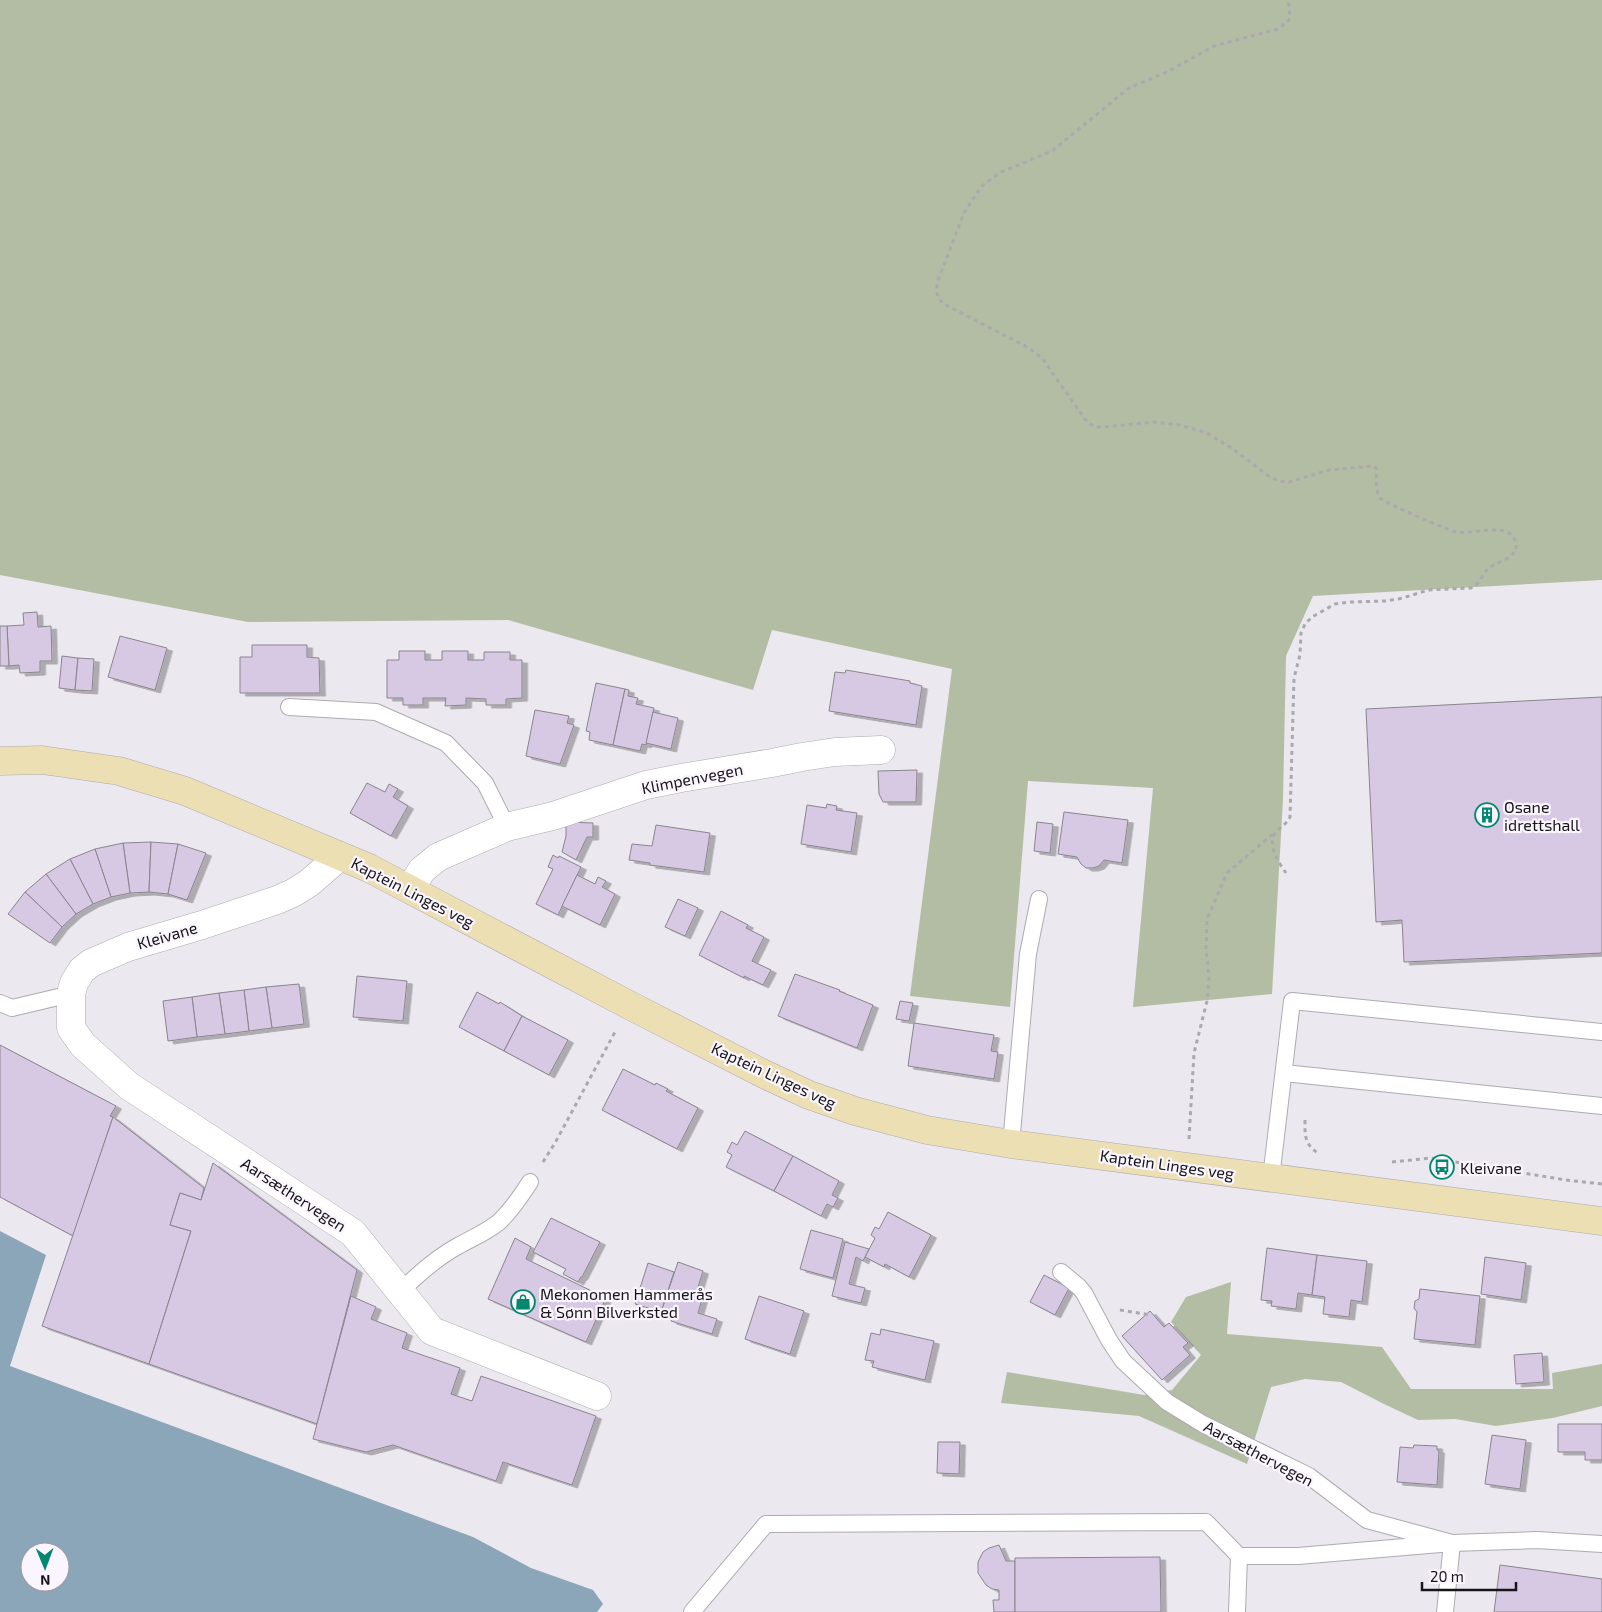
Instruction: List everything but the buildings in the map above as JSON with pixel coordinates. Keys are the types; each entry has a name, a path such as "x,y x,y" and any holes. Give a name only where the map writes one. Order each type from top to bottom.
{"main road":[{"name":"Kaptein Linges veg","path":"0,761 42,760 119,771 185,792 368,868 629,1005 766,1074 809,1095 855,1111 927,1130 1011,1144 1602,1221"}],"street":[{"name":"Klimpenvegen","path":"410,889 422,870 438,858 507,827 553,816 646,786 682,778 826,754 880,750"},
{"name":"Kleivane","path":"71,994 74,983 82,970 91,963 128,947 277,900 309,883 340,856"},
{"name":"Aarsæthervegen","path":"71,994 71,1028 83,1045 129,1086 353,1232 432,1331 597,1396"}],"lane":[{"path":"289,707 376,712 446,742 485,782 507,827"},
{"path":"1011,1144 1028,954 1040,899"},
{"path":"0,1003 12,1008 71,994"},
{"path":"1271,1178 1292,1001 1602,1032"},
{"path":"1284,1073 1602,1106"},
{"path":"400,1292 424,1268 457,1246 498,1223 530,1182"},
{"name":"Aarsæthervegen","path":"1061,1272 1084,1293 1109,1340 1123,1361 1167,1402 1204,1424 1309,1476 1367,1520 1452,1543 1537,1540 1602,1544"},
{"path":"692,1612 766,1524 1206,1522 1239,1556 1298,1556 1452,1543 1445,1612"},
{"path":"1237,1612 1239,1556"}],"path":[{"path":"1187,1167 1194,1054 1208,993 1209,978 1206,950 1208,919 1227,873 1286,824 1290,816 1294,678 1300,655 1301,633 1305,624 1312,617 1335,604 1386,601 1428,590 1471,588 1478,583 1488,568 1508,558 1516,551 1517,543 1513,536 1501,530 1487,529 1459,532 1450,530 1390,505 1381,500 1378,495 1376,468 1372,466 1329,470 1289,482 1279,481 1270,477 1233,449 1207,433 1180,425 1154,422 1105,427 1095,426 1087,422 1042,358 1029,348 942,304 937,294 937,283 964,213 981,187 999,173 1052,151 1129,88 1167,72 1214,46 1278,29 1289,20 1290,8 1287,0"},
{"path":"1276,832 1273,839 1274,848 1277,859 1286,873"},
{"path":"530,1182 555,1143 629,1005"},
{"path":"1308,1076 1304,1138 1312,1149 1319,1154"},
{"path":"1384,1162 1432,1158 1602,1184"}],"green space":[{"path":"0,0 1602,0 1602,580 1313,596 1286,656 1283,799 1272,994 1133,1007 1153,788 1028,781 1010,1007 910,996 952,669 772,630 753,690 508,620 248,622 0,575"},
{"path":"1231,1282 1227,1334 1382,1347 1411,1389 1553,1389 1552,1373 1602,1364 1602,1406 1553,1418 1496,1426 1455,1419 1418,1420 1341,1382 1305,1379 1271,1387 1247,1464 1139,1416 1001,1403 1007,1372 1144,1395 1172,1390 1201,1355 1171,1322 1186,1297"}],"water":[{"path":"0,1231 46,1255 10,1366 473,1537 531,1568 593,1590 603,1604 597,1612 0,1612"}],"place":[{"name":"Osane idrettshall","path":"1487,815"},
{"name":"Kleivane","path":"1442,1167"},
{"name":"Mekonomen Hammerås & Sønn Bilverksted","path":"523,1302"}]}
